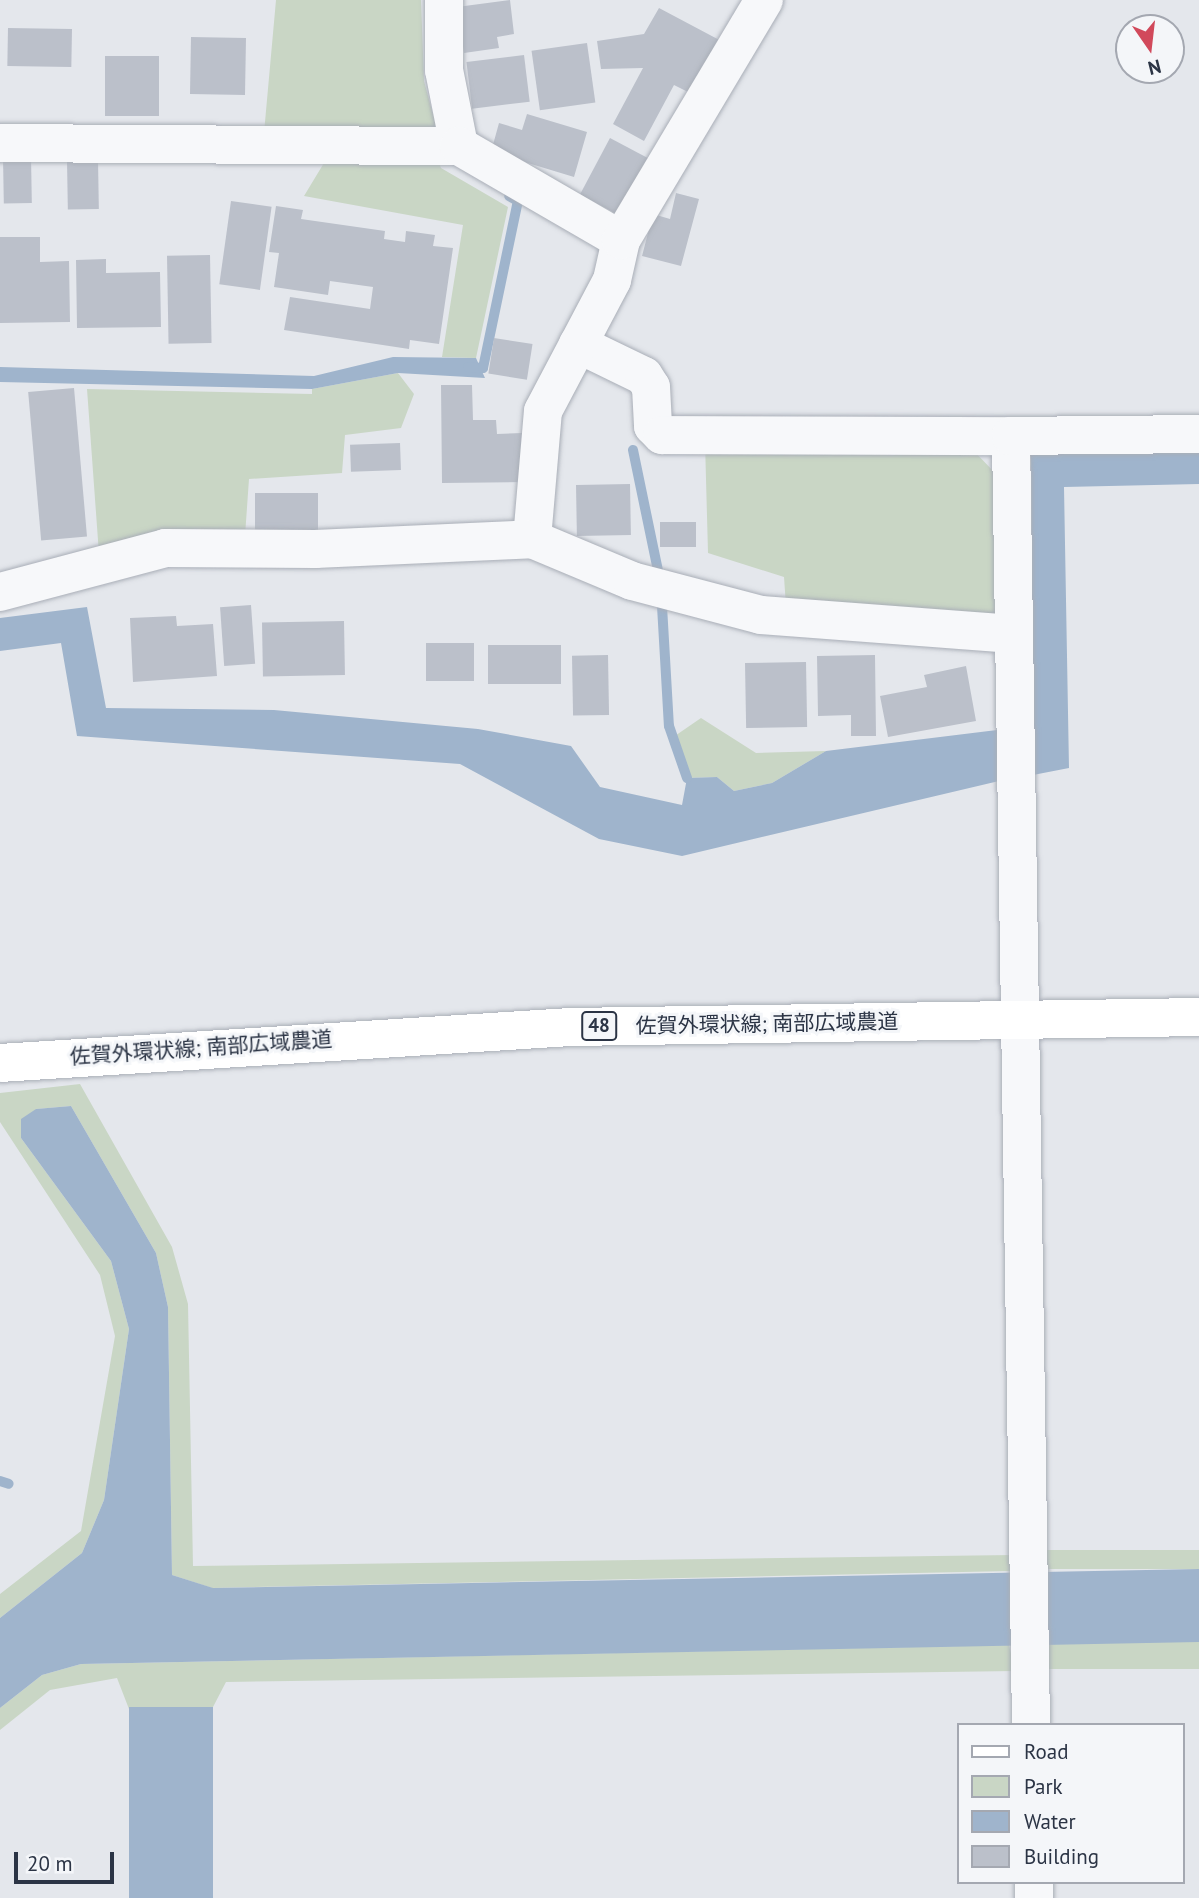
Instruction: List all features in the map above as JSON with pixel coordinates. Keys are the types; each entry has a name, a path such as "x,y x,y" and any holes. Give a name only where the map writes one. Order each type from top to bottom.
{"main road":[{"name":"佐賀外環状線; 南部広域農道","path":"0,1063 168,1048 571,1027 1199,1017"}],"street":[{"path":"444,0 444,70 459,146"},
{"path":"531,539 543,411 612,280 621,240 764,0"},
{"path":"0,143 459,146 621,240"},
{"path":"578,344 644,376 651,387 653,426 662,436 1199,434"},
{"path":"1011,436 1031,1723"},
{"path":"0,592 165,548 315,549 531,539 632,581 761,615 1013,634"}],"green space":[{"path":"276,0 421,0 424,81 438,133 264,133"},
{"path":"330,153 436,155 441,168 508,207 476,358 442,357 463,225 304,196"},
{"path":"398,373 414,394 401,428 345,435 342,473 249,479 245,536 99,554 87,389 312,394 312,389"},
{"path":"705,442 968,445 1000,478 1002,622 786,606 784,577 708,553"},
{"path":"701,718 756,753 826,751 772,783 734,791 717,777 687,778 669,740"},
{"path":"80,1084 172,1247 188,1304 193,1566 1013,1555 1010,1571 212,1588 172,1575 168,1307 156,1253 71,1106 36,1109 21,1138 111,1261 129,1329 104,1500 82,1553 0,1618 0,1594 81,1531 115,1336 100,1275 0,1122 0,1093"},
{"path":"1043,1550 1199,1550 1199,1569 1043,1569"},
{"path":"1047,1642 1199,1642 1199,1669 1047,1669"},
{"path":"1009,1645 1015,1671 226,1682 213,1707 129,1709 117,1678 50,1690 0,1730 0,1708 42,1675 81,1664"}],"water":[{"path":"393,357 476,358 485,378 398,373 312,389 0,382 0,367 314,376"},
{"path":"1199,448 1199,484 1064,487 1069,768 1033,775 1031,452"},
{"path":"87,607 106,708 274,710 478,729 571,746 600,787 682,805 687,778 717,777 734,791 772,783 826,751 997,730 999,781 682,856 599,839 460,764 77,736 61,643 0,651 0,618"},
{"path":"71,1106 156,1253 168,1307 172,1575 213,1588 1199,1569 1199,1642 81,1664 42,1675 0,1708 0,1618 82,1553 104,1500 129,1329 111,1261 21,1138 21,1119 36,1109"},
{"path":"129,1707 213,1707 213,1898 129,1898"}],"building":[{"path":"510,0 514,34 497,37 499,48 464,53 457,7"},
{"path":"659,8 725,43 696,96 674,85 644,141 613,124 643,68 601,69 597,41 644,34"},
{"path":"8,28 72,29 71,67 7,66"},
{"path":"191,37 246,38 245,95 190,94"},
{"path":"587,43 595,102 540,110 532,51"},
{"path":"524,55 530,102 472,109 466,62"},
{"path":"105,56 159,56 159,116 105,116"},
{"path":"527,114 587,132 574,177 491,152 499,123 522,130"},
{"path":"610,138 651,160 621,217 580,195"},
{"path":"3,156 31,156 32,203 4,203"},
{"path":"98,160 99,209 68,210 67,161"},
{"path":"676,193 699,199 681,266 642,256 653,214 670,219"},
{"path":"231,201 272,207 260,290 219,284"},
{"path":"276,206 303,210 301,219 385,231 384,239 405,242 406,231 435,235 433,246 453,248 439,344 410,340 409,349 284,330 290,297 370,309 373,287 330,281 328,295 274,287 279,253 269,252"},
{"path":"0,237 40,237 40,262 69,261 70,322 0,323"},
{"path":"210,255 212,343 169,344 167,256"},
{"path":"106,259 106,273 160,272 161,327 77,328 76,260"},
{"path":"494,338 533,344 527,380 488,374"},
{"path":"441,385 472,385 473,420 496,420 497,434 523,433 523,482 442,483"},
{"path":"74,388 87,536 41,540 28,392"},
{"path":"400,443 401,470 351,472 350,445"},
{"path":"630,484 631,535 577,536 576,485"},
{"path":"255,493 318,493 318,538 255,538"},
{"path":"660,522 696,522 696,547 660,547"},
{"path":"251,605 255,664 224,666 220,607"},
{"path":"176,616 177,626 213,624 217,676 133,682 130,618"},
{"path":"344,621 345,675 263,676 262,622"},
{"path":"426,643 474,643 474,681 426,681"},
{"path":"488,645 561,645 561,684 488,684"},
{"path":"608,655 609,715 573,716 572,656"},
{"path":"875,655 876,736 851,736 851,715 818,716 817,656"},
{"path":"806,662 807,727 746,728 745,663"},
{"path":"966,666 976,721 888,737 880,696 927,687 924,675"}],"waterway":[{"path":"468,367 483,368 518,201 509,196"},
{"path":"633,450 659,575"},
{"path":"662,606 669,726 687,778"},
{"path":"0,1481 9,1484"}]}
